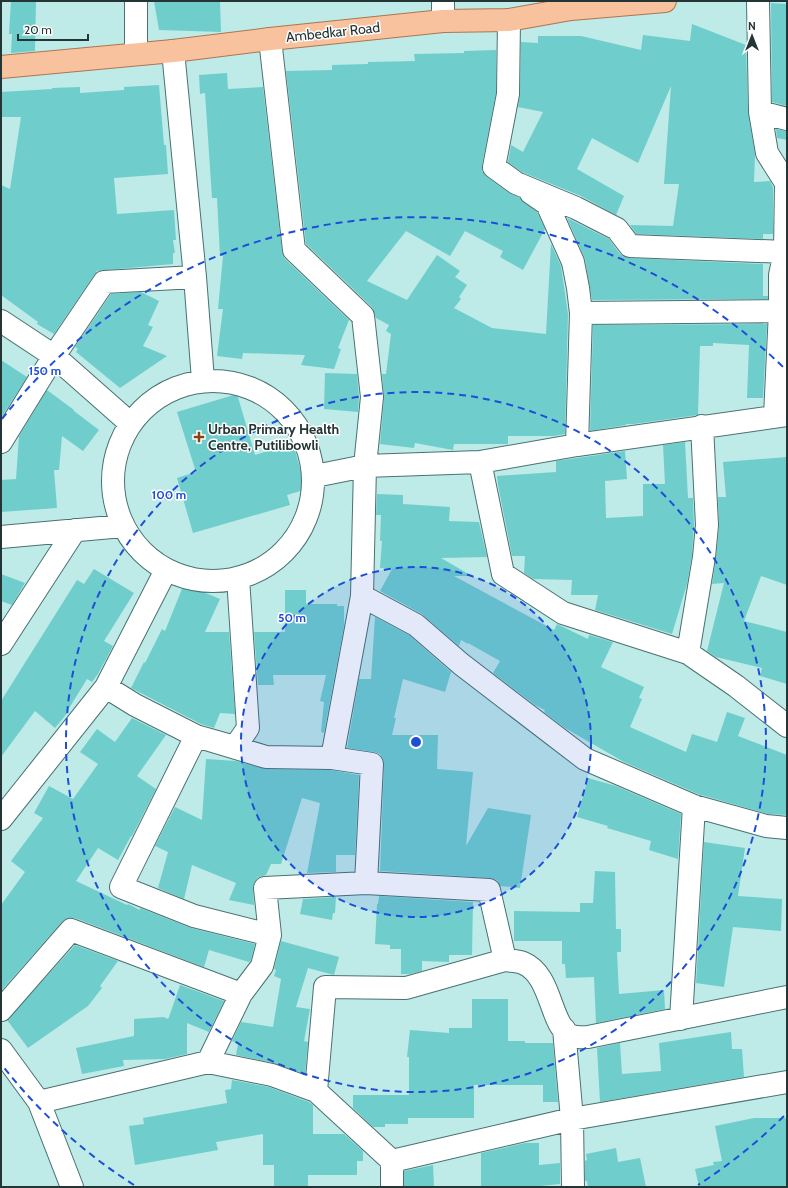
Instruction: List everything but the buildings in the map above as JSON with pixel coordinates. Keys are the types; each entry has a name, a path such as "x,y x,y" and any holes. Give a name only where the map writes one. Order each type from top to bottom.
{"main road":[{"name":"Ambedkar Road","path":"1,67 173,51 270,39 443,11 509,20 570,5 662,1"}],"street":[{"path":"136,1 136,54"},
{"path":"315,476 365,466 480,462 577,445 702,426 781,416 780,311 785,252 786,183 767,153 760,112 758,1"},
{"path":"509,20 508,94 494,167 546,204 573,262 581,313 577,445"},
{"path":"270,39 294,250 364,316 372,397 365,466 362,596 332,758"},
{"path":"173,51 195,277 203,380"},
{"path":"760,112 787,119"},
{"path":"516,183 576,208 617,228 630,246 785,252"},
{"path":"1,442 54,356 104,282 195,277"},
{"path":"581,313 780,311"},
{"path":"1,322 54,356 130,424"},
{"path":"203,380 236,383 266,396 291,417 308,445 315,476 311,507 299,535 278,558 238,578 209,582 166,570 141,552 123,526 114,500 112,474 118,448 130,424 150,403 175,388 203,380"},
{"path":"688,653 704,557 707,525 702,426"},
{"path":"480,462 503,574 563,613 688,653 736,686 787,726"},
{"path":"1,537 123,526"},
{"path":"1,644 76,530"},
{"path":"1,819 106,687 166,570"},
{"path":"106,687 134,705 196,736 235,748 248,728 238,578"},
{"path":"362,596 416,625 461,664 585,760 694,806 766,826 787,828"},
{"path":"196,736 266,757 332,758 372,764 366,883"},
{"path":"196,736 121,887 194,916 270,935"},
{"path":"681,1019 694,806"},
{"path":"208,1062 241,994 262,966 270,935 265,888 366,883 489,890 505,960"},
{"path":"1,1010 71,930 241,994"},
{"path":"316,1091 325,987 406,988 505,960 523,963 532,968 539,975 560,1024 564,1029 572,1036 588,1037 787,997"},
{"path":"564,1029 572,1119 573,1187"},
{"path":"1,1050 39,1102 72,1187"},
{"path":"39,1102 208,1062 272,1075 316,1091 392,1162 392,1187"},
{"path":"392,1162 572,1119 787,1082"}],"place":[{"name":"Urban Primary Health Centre, Putilibowli","path":"199,437"}]}
